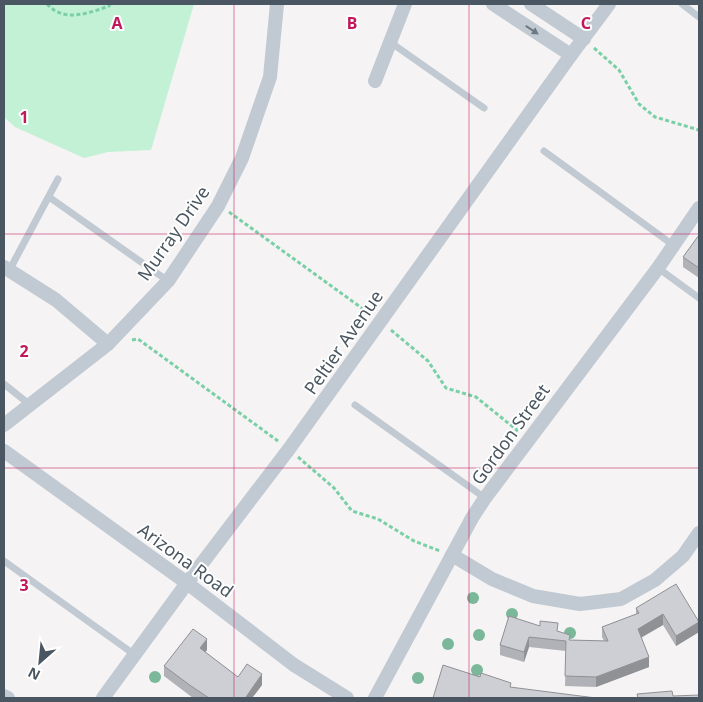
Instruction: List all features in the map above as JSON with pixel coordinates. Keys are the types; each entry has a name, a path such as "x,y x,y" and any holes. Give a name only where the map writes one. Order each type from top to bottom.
{"street":[{"name":"Murray Drive","path":"4,425 108,344 168,281 218,206 242,158 270,77 277,4"},
{"path":"375,81 405,4"},
{"path":"493,4 570,55"},
{"path":"531,4 584,39"},
{"name":"Peltier Avenue","path":"103,698 289,449 570,55 609,4"},
{"name":"Gordon Street","path":"376,698 472,518 485,498 658,268 699,208"},
{"path":"7,268 56,300 108,344"},
{"name":"Arizona Road","path":"4,451 188,583 294,665 347,698"},
{"path":"452,555 492,579 533,596 580,604 621,599 655,580 683,556 699,533"},
{"path":"4,696 8,698"}],"lane":[{"path":"682,4 699,17"},
{"path":"390,42 484,108"},
{"path":"544,151 673,245"},
{"path":"7,268 58,179"},
{"path":"49,196 168,281"},
{"path":"658,268 699,298"},
{"path":"4,384 29,404"},
{"path":"355,405 485,498"},
{"path":"4,561 135,655"}],"path":[{"path":"48,4 55,10 79,16 109,6 110,4"},
{"path":"584,39 619,70 639,104 655,117 699,130"}],"green space":[{"path":"4,4 194,4 151,150 108,152 84,158 15,127 4,117"}],"building":[{"path":"699,235 699,268 683,257"},
{"path":"676,584 699,622 676,636 663,614 638,629 649,657 596,677 565,676 566,641 529,637 524,652 500,645 509,616 540,626 540,621 558,623 557,631 570,635 569,640 608,641 602,627 639,613 636,608"},
{"path":"193,629 207,639 200,648 238,677 247,664 262,674 246,697 249,698 209,698 164,666"},
{"path":"443,665 480,677 481,673 511,683 510,687 596,698 433,698"},
{"path":"672,691 673,696 699,695 699,698 638,698 637,694"}]}
